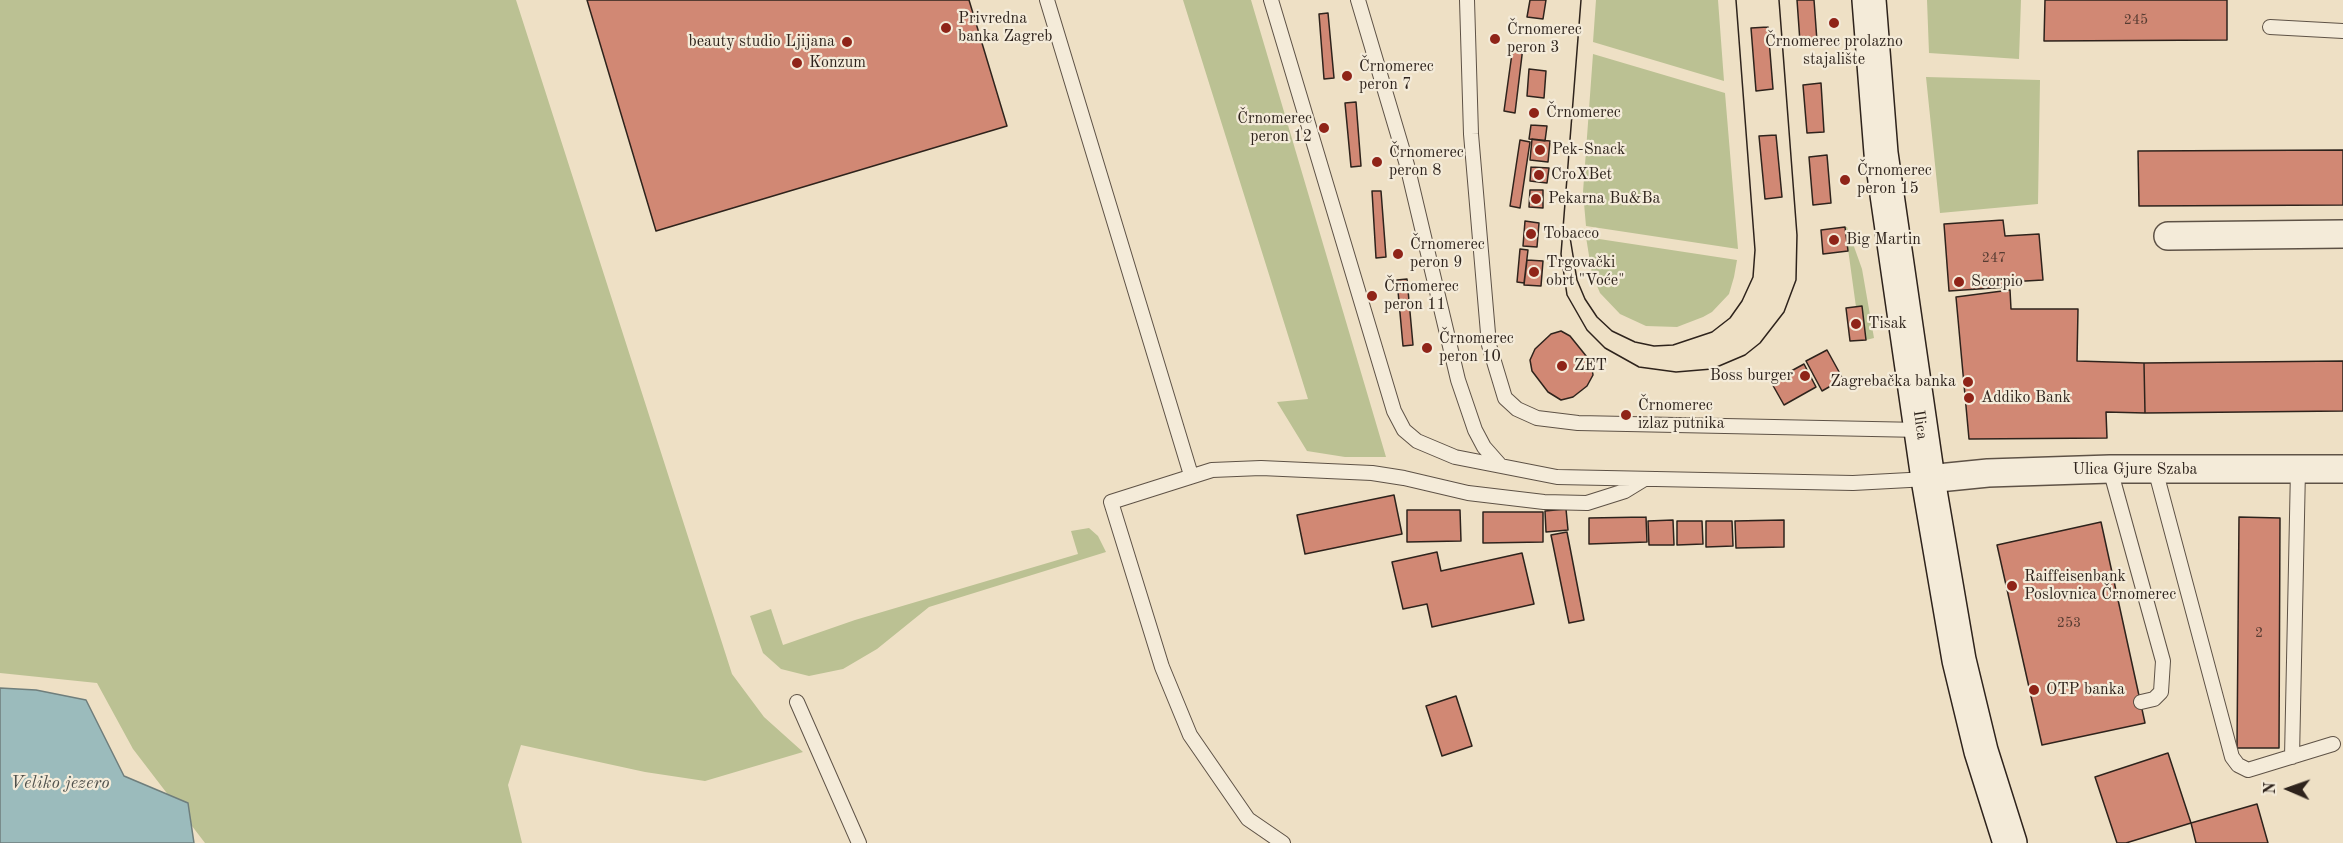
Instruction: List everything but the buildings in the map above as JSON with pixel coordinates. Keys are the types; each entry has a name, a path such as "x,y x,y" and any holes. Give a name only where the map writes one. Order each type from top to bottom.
{"main road":[{"name":"Ilica","path":"1869,0 1881,153 1928,479 1959,660 1981,751 2009,842"}],"street":[{"path":"2168,236 2343,234"},
{"name":"Ulica Gjure Szaba","path":"1928,479 1988,473 2109,469 2343,469"}],"lane":[{"path":"1047,0 1191,475"},
{"path":"1271,0 1394,411 1404,430 1432,450 1455,457 1557,477 1853,483 1928,479"},
{"path":"1359,0 1404,155 1458,380 1475,430 1484,447 1499,465"},
{"path":"1467,0 1471,134 1489,345 1505,398 1517,409 1537,418 1578,423 1922,430"},
{"path":"2270,27 2343,31"},
{"path":"1283,843 1248,819 1190,735 1162,667 1111,502 1212,470 1261,468 1372,473 1468,493 1544,502 1587,503 1625,492 1643,480"},
{"path":"2109,469 2163,661 2161,692 2154,699 2141,702"},
{"path":"2155,469 2232,757 2238,765 2248,770 2333,744"},
{"path":"2292,757 2298,469"},
{"path":"797,702 859,843"}],"green space":[{"path":"0,0 516,0 732,674 764,717 803,752 705,781 645,772 521,745 508,785 522,843 205,843 133,749 97,683 0,673"},
{"path":"1183,0 1251,0 1386,457 1345,457 1307,451 1277,402 1308,399"},
{"path":"1596,0 1718,0 1724,81 1593,42"},
{"path":"1927,0 2021,0 2019,59 1929,53"},
{"path":"1593,54 1725,93 1738,249 1586,226 1583,192"},
{"path":"1926,77 2040,80 2038,204 1940,213"},
{"path":"1845,227 1847,227 1862,269 1874,338 1866,340 1862,307 1856,307"},
{"path":"1586,237 1737,260 1729,294 1712,312 1703,317 1677,327 1646,326 1620,314 1600,293 1592,274"},
{"path":"1089,528 1098,536 1106,552 929,607 877,649 843,669 809,676 781,669 763,653 750,616 771,609 783,645 855,620 1078,554 1071,531"}],"water":[{"name":"Veliko jezero","path":"0,688 36,690 86,700 124,776 188,803 194,843 0,843"}],"tram line":[{"path":"1581,0 1561,254 1567,295 1587,330 1605,348 1639,367 1676,372 1712,369 1745,355 1760,343 1784,312 1796,280 1797,235 1779,0"},
{"path":"1569,231 1577,280 1585,299 1597,317 1612,331 1635,342 1654,346 1673,345 1712,332 1730,318 1742,301 1753,277 1755,250 1736,0"}],"place":[{"name":"Črnomerec prolazno stajalište","path":"1834,23"},
{"name":"Privredna banka Zagreb","path":"946,28"},
{"name":"Črnomerec peron 3","path":"1495,39"},
{"name":"beauty studio Ljijana","path":"847,42"},
{"name":"Konzum","path":"797,63"},
{"name":"Črnomerec peron 7","path":"1347,76"},
{"name":"Črnomerec","path":"1534,113"},
{"name":"Črnomerec peron 12","path":"1324,128"},
{"name":"Pek-Snack","path":"1540,150"},
{"name":"Črnomerec peron 8","path":"1377,162"},
{"name":"CroXBet","path":"1539,175"},
{"name":"Črnomerec peron 15","path":"1845,180"},
{"name":"Pekarna Bu&Ba","path":"1536,199"},
{"name":"Tobacco","path":"1531,234"},
{"name":"Big Martin","path":"1834,240"},
{"name":"Črnomerec peron 9","path":"1398,254"},
{"name":"Trgovački obrt \"Voće\"","path":"1534,272"},
{"name":"Scorpio","path":"1959,282"},
{"name":"Črnomerec peron 11","path":"1372,296"},
{"name":"Tisak","path":"1856,324"},
{"name":"Črnomerec peron 10","path":"1427,348"},
{"name":"ZET","path":"1562,366"},
{"name":"Boss burger","path":"1805,376"},
{"name":"Zagrebačka banka","path":"1968,382"},
{"name":"Addiko Bank","path":"1969,398"},
{"name":"Črnomerec izlaz putnika","path":"1626,415"},
{"name":"Raiffeisenbank Poslovnica Črnomerec","path":"2012,586"},
{"name":"OTP banka","path":"2034,690"}]}
